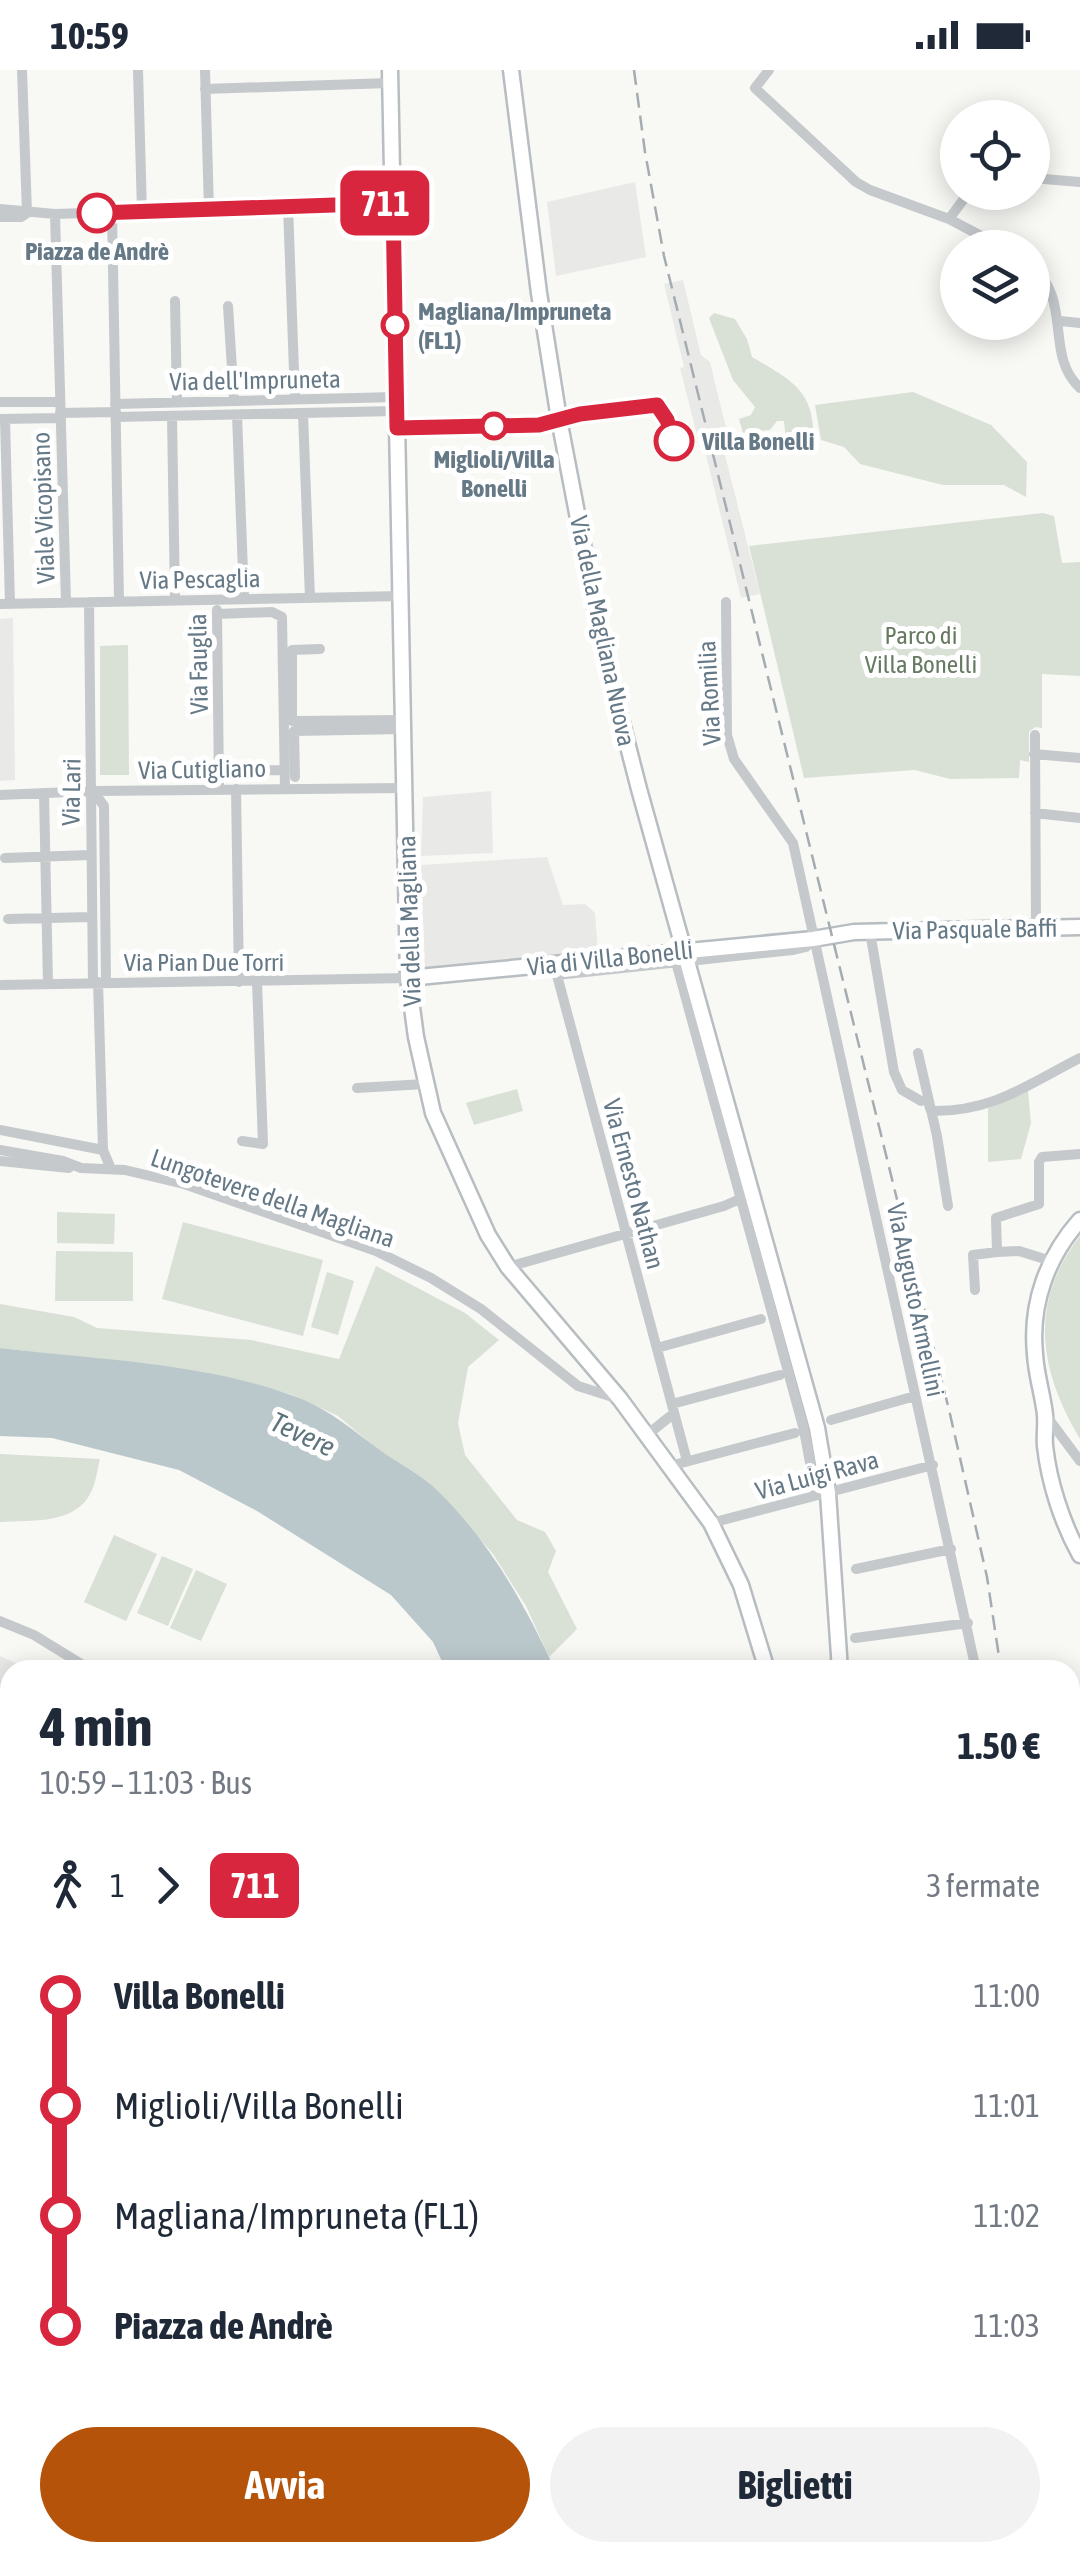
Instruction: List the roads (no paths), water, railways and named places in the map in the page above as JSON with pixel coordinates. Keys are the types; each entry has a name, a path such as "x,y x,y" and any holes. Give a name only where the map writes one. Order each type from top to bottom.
{"main road":[{"name":"Via della Magliana Nuova","path":"512,70 559,420 604,649 745,1196 817,1428 839,1660"},
{"name":"Via della Magliana","path":"390,76 408,978 425,1084 452,1161 488,1235 508,1266 620,1399 710,1523 746,1597 764,1660"},
{"name":"Via Pasquale Baffi","path":"870,932 1080,928"},
{"name":"Via di Villa Bonelli","path":"408,978 555,970 870,932"},
{"path":"1080,1220 1051,1261 1037,1306 1034,1339 1047,1457 1064,1520 1080,1555"}],"street":[{"path":"22,70 27,213"},
{"path":"138,70 142,211"},
{"path":"204,70 210,210"},
{"path":"769,70 755,88 863,187 970,230"},
{"path":"205,89 390,76"},
{"path":"1050,180 1080,182"},
{"path":"0,208 55,214 393,203"},
{"path":"288,206 295,398"},
{"path":"950,219 956,210"},
{"path":"112,212 119,601"},
{"path":"0,218 27,213"},
{"name":"Viale Vicopisano","path":"55,214 66,602"},
{"path":"1050,285 1060,321 1062,363 1080,388"},
{"path":"175,301 177,402"},
{"path":"228,306 234,400"},
{"path":"1060,321 1080,323"},
{"name":"Via dell'Impruneta","path":"116,411 177,402 295,398 396,404"},
{"name":"Via dell'Impruneta","path":"0,402 59,411 116,411 172,417 303,414 396,404"},
{"name":"Via dell'Impruneta","path":"3,420 59,411"},
{"path":"303,414 310,598"},
{"path":"237,415 244,598"},
{"path":"172,417 175,600"},
{"path":"3,420 5,604"},
{"path":"397,428 539,425 559,420"},
{"name":"Via Pescaglia","path":"5,604 402,596"},
{"name":"Via Fauglia","path":"217,599 220,788"},
{"name":"Via Lari","path":"90,602 91,917 99,982"},
{"name":"Via Romilia","path":"726,602 726,735 734,760 793,841 813,939"},
{"path":"217,614 278,613 290,773"},
{"path":"320,650 292,650 292,721 404,725"},
{"path":"286,788 294,732 404,725"},
{"path":"1035,734 1036,928"},
{"path":"1034,754 1080,758"},
{"path":"219,771 290,773"},
{"name":"Via Cutigliano","path":"0,794 404,788"},
{"path":"236,789 239,982"},
{"path":"93,790 104,806 99,982"},
{"path":"44,793 48,984"},
{"path":"1035,812 1080,818"},
{"path":"4,858 90,855"},
{"path":"8,919 91,917"},
{"path":"870,932 894,1072 902,1090 927,1105 982,1107 1080,1058"},
{"name":"Via Augusto Armellini","path":"813,939 974,1660"},
{"name":"Via Ernesto Nathan","path":"555,970 687,1460"},
{"name":"Via Pian Due Torri","path":"0,984 408,978"},
{"name":"Lungotevere della Magliana","path":"99,982 104,1150 111,1169"},
{"path":"242,1141 263,1144 258,982"},
{"path":"918,1053 948,1206"},
{"path":"357,1088 425,1084"},
{"path":"0,1130 104,1150"},
{"name":"Lungotevere della Magliana","path":"0,1150 81,1168"},
{"path":"997,1252 996,1218 1039,1204 1038,1162 1042,1157 1080,1154"},
{"name":"Lungotevere della Magliana","path":"0,1161 111,1169 199,1188 343,1238 405,1264 481,1309 578,1386 620,1399"},
{"path":"508,1266 745,1196"},
{"path":"975,1290 973,1255 1019,1251 1051,1261"},
{"path":"657,1348 761,1319"},
{"path":"647,1435 673,1409 780,1376"},
{"path":"831,1420 915,1396"},
{"path":"1045,1413 1080,1462"},
{"path":"670,1466 796,1433"},
{"name":"Via Luigi Rava","path":"710,1523 933,1464"},
{"path":"856,1569 951,1549"},
{"path":"0,1621 74,1660"},
{"path":"855,1638 968,1623"}],"water":[{"name":"Tevere","path":"0,1348 186,1369 294,1396 347,1425 439,1492 475,1532 505,1576 550,1660 441,1660 433,1642 391,1595 257,1511 179,1470 52,1438 0,1436"}],"railway":[{"path":"634,70 664,256 950,1414 987,1577 999,1660"}],"place":[{"name":"Piazza de Andrè","path":"97,213"},
{"name":"Magliana/Impruneta (FL1)","path":"395,325"},
{"name":"Miglioli/Villa Bonelli","path":"494,426"},
{"name":"Villa Bonelli","path":"674,441"}],"park label":[{"name":"Parco di Villa Bonelli","path":"921,650"}]}
